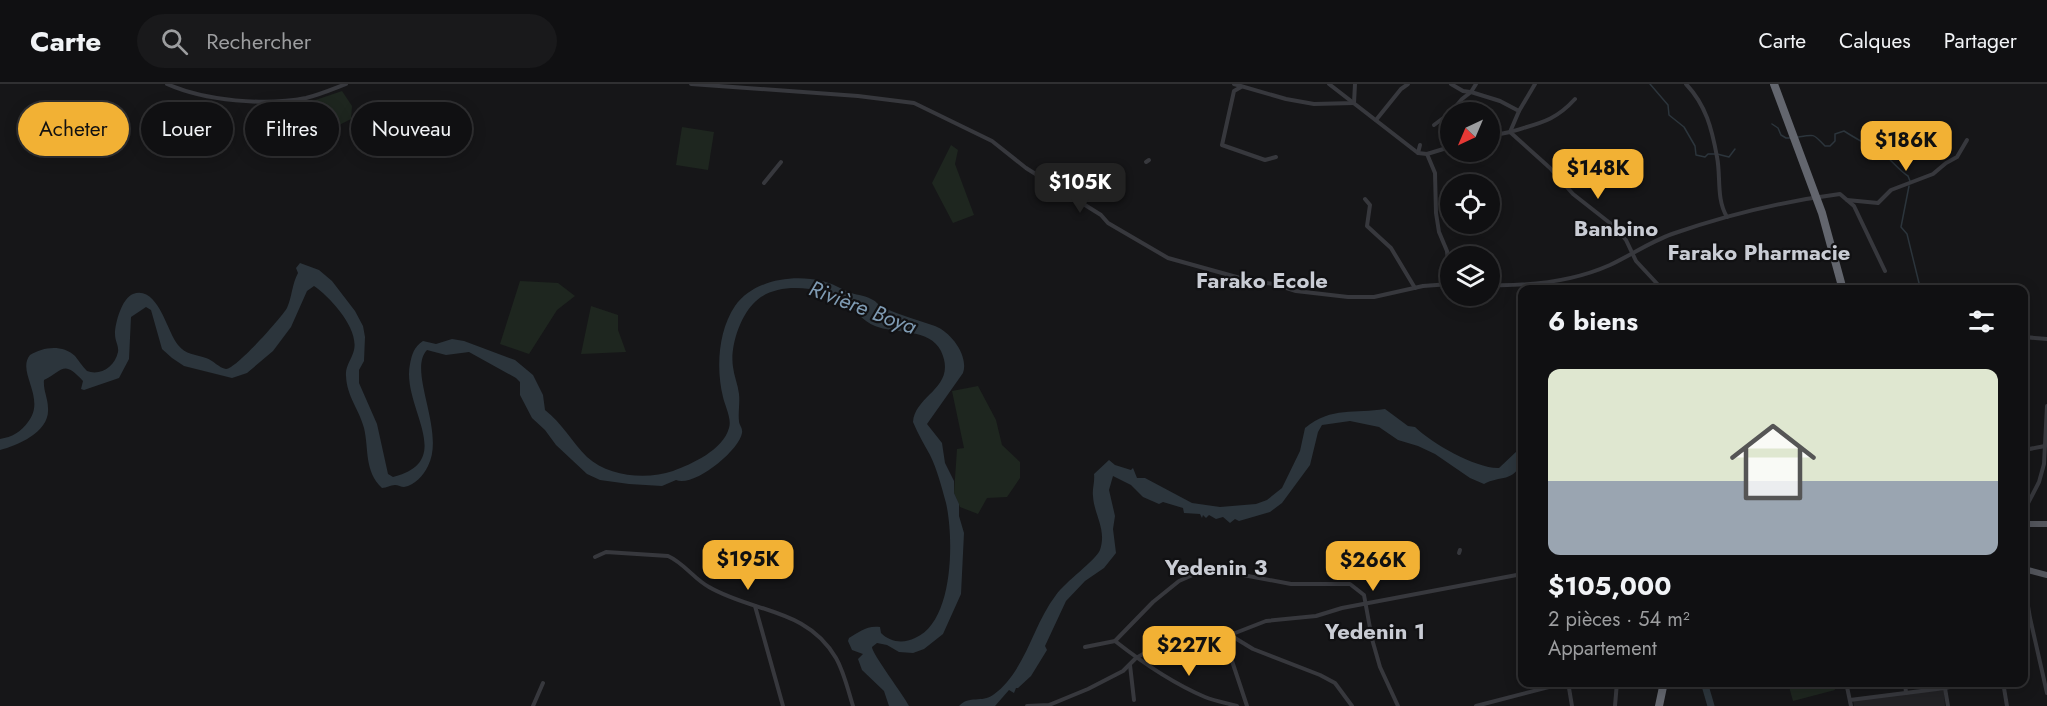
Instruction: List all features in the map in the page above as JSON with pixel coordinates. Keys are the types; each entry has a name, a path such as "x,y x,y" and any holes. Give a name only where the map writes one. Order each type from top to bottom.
{"highway":[{"path":"1774,84 1833,248 1842,285"},
{"path":"1659,706 1663,687"}],"main road":[{"path":"2028,524 2047,524"},
{"path":"2028,570 2047,575"}],"street":[{"path":"167,84 181,90 208,96 266,101 308,97 346,84"},
{"path":"691,84 858,96 914,103 992,141 1026,168 1101,215 1108,223 1168,258 1254,283 1275,284 1296,291 1348,297 1374,297 1440,284"},
{"path":"1329,84 1418,153 1428,154 1440,150"},
{"path":"1352,102 1355,84"},
{"path":"1376,120 1401,89 1408,84"},
{"path":"1451,84 1463,91 1500,101 1519,111"},
{"path":"1460,102 1476,84"},
{"path":"1510,132 1535,84"},
{"path":"1686,84 1700,100 1709,118 1717,156 1721,202 1727,217"},
{"path":"1276,157 1264,160 1222,145 1234,91 1238,85 1255,88 1286,99 1314,104 1352,102"},
{"path":"1500,134 1552,119 1560,115 1575,99"},
{"path":"1434,125 1440,121"},
{"path":"1510,132 1573,194 1615,227 1626,240 1631,252 1646,273 1658,285"},
{"path":"1847,200 1878,203 1891,190 1930,176 1957,157 1967,140"},
{"path":"1418,153 1420,145"},
{"path":"1428,154 1435,173 1436,213 1439,232 1445,246"},
{"path":"764,183 781,162"},
{"path":"1500,285 1518,285 1578,275 1610,265 1631,252 1671,235 1727,217 1840,194 1854,206 1885,271"},
{"path":"1365,199 1370,205 1367,226 1391,248 1415,288"},
{"path":"2028,337 2047,339"},
{"path":"2028,503 2042,473 2047,406"},
{"path":"2028,449 2045,446"},
{"path":"595,557 606,552 668,556 675,559 709,587 804,623 819,634 837,660 853,706"},
{"path":"1085,647 1115,641 1179,581 1195,574 1222,571 1308,585 1350,584 1364,595 1380,667 1398,706"},
{"path":"1230,634 1266,621 1316,616 1367,603 1518,575"},
{"path":"755,606 783,706"},
{"path":"2028,606 2047,693"},
{"path":"1027,706 1038,704 1044,706 1107,680 1130,665 1136,658 1179,634 1196,629 1230,634 1253,649 1335,683 1352,706"},
{"path":"1230,634 1227,646 1247,706"},
{"path":"1115,641 1136,658 1186,688 1207,698 1237,706"},
{"path":"1130,665 1134,700"},
{"path":"533,706 543,683"},
{"path":"1476,706 1549,687"},
{"path":"1569,687 1572,706"},
{"path":"1615,706 1617,687"},
{"path":"1847,687 1851,706"},
{"path":"1905,687 1906,693"},
{"path":"1850,700 1951,687"},
{"path":"2004,687 2007,706"},
{"path":"1946,688 1948,706"},
{"path":"1059,700 1059,706"}],"shaded area":[{"path":"342,91 351,104 351,119 339,125 339,102 310,102"},
{"path":"682,127 714,132 708,170 676,165"},
{"path":"951,145 958,150 955,164 974,215 953,223 932,183"},
{"path":"520,281 558,283 575,296 557,310 529,354 500,344"},
{"path":"591,306 618,315 618,330 626,352 581,354"},
{"path":"978,386 996,420 1002,445 1020,462 1020,478 1007,497 987,498 978,514 960,507 954,493 957,449 964,448 952,391"},
{"path":"1789,687 1834,687 1835,690 1793,701"},
{"path":"1944,690 1945,706 1854,706 1853,699"}],"water":[{"path":"300,263 319,270 332,281 355,311 363,326 364,361 359,370 359,383 377,424 388,474 393,477 412,469 422,459 425,446 409,381 413,354 423,341 436,344 452,339 464,341 515,360 533,375 543,395 545,410 587,457 596,464 617,473 640,476 663,474 689,464 714,449 726,436 730,421 721,386 719,362 722,338 735,306 752,290 786,279 822,281 868,298 884,308 935,326 947,333 961,352 963,373 927,424 942,443 945,463 954,481 954,493 959,504 959,516 964,533 961,594 943,634 924,649 913,653 899,652 887,645 877,643 872,647 909,706 889,706 884,691 862,670 858,659 863,654 852,650 848,641 860,631 875,627 880,627 881,633 893,640 906,641 915,638 928,629 944,597 950,557 949,518 933,460 913,422 915,412 940,382 945,364 941,351 929,339 875,326 863,319 846,303 825,293 799,288 786,289 762,296 753,304 740,326 734,343 732,359 739,394 739,421 742,431 739,441 724,458 704,473 693,479 676,480 662,486 600,480 587,474 532,418 520,395 520,382 516,378 469,352 446,355 427,350 422,360 421,372 433,436 428,466 421,477 412,484 404,487 395,485 382,488 372,474 364,428 347,383 347,369 354,350 352,332 335,305 314,286 307,291 291,327 273,351 247,373 232,378 184,366 172,358 162,349 151,310 146,307 131,317 129,359 119,378 84,390 81,389 83,381 67,369 44,380 48,408 44,424 24,441 0,450 0,439 19,431 33,413 33,395 26,369 30,355 41,350 58,348 70,352 87,371 97,372 106,369 114,362 118,352 115,329 122,306 129,296 142,293 149,296 161,311 174,339 181,348 209,359 226,369 248,353 287,308 298,273 296,268"},
{"path":"1385,409 1408,426 1415,427 1455,454 1479,464 1499,468 1518,450 1518,469 1515,473 1484,484 1470,478 1435,454 1398,440 1379,427 1350,421 1322,425 1318,432 1310,465 1282,503 1270,512 1239,521 1235,519 1230,523 1223,517 1216,519 1209,515 1206,518 1203,515 1202,518 1200,514 1184,513 1183,508 1163,502 1159,504 1143,497 1131,485 1113,476 1109,490 1115,516 1113,529 1116,553 1104,568 1085,581 1066,601 1045,646 1047,650 1031,676 1016,688 1014,693 1009,690 995,706 959,706 967,701 989,697 1004,685 1021,661 1056,595 1100,550 1102,535 1094,503 1094,474 1109,460 1115,465 1131,470 1133,468 1137,478 1145,478 1192,503 1220,507 1256,504 1267,500 1282,488 1300,451 1305,428 1325,416"}],"waterway":[{"path":"1650,84 1668,105 1669,115 1684,127 1695,146 1696,155 1705,157 1708,154 1715,154"},
{"path":"1772,124 1778,128 1781,135 1791,138"},
{"path":"1798,137 1814,136 1825,146 1830,146 1835,141 1835,134 1844,131 1888,158 1908,176 1910,181"},
{"path":"1717,154 1729,157 1735,149"},
{"path":"1909,186 1901,227 1907,234 1919,283 1922,285"},
{"name":"Rivière Boya","path":"1705,687 1711,706"}],"district":[{"name":"Banbino","path":"1616,228"},
{"name":"Farako Pharmacie","path":"1759,252"},
{"name":"Farako Ecole","path":"1262,280"},
{"name":"Yedenin 3","path":"1216,567"},
{"name":"Yedenin 1","path":"1375,631"}]}
